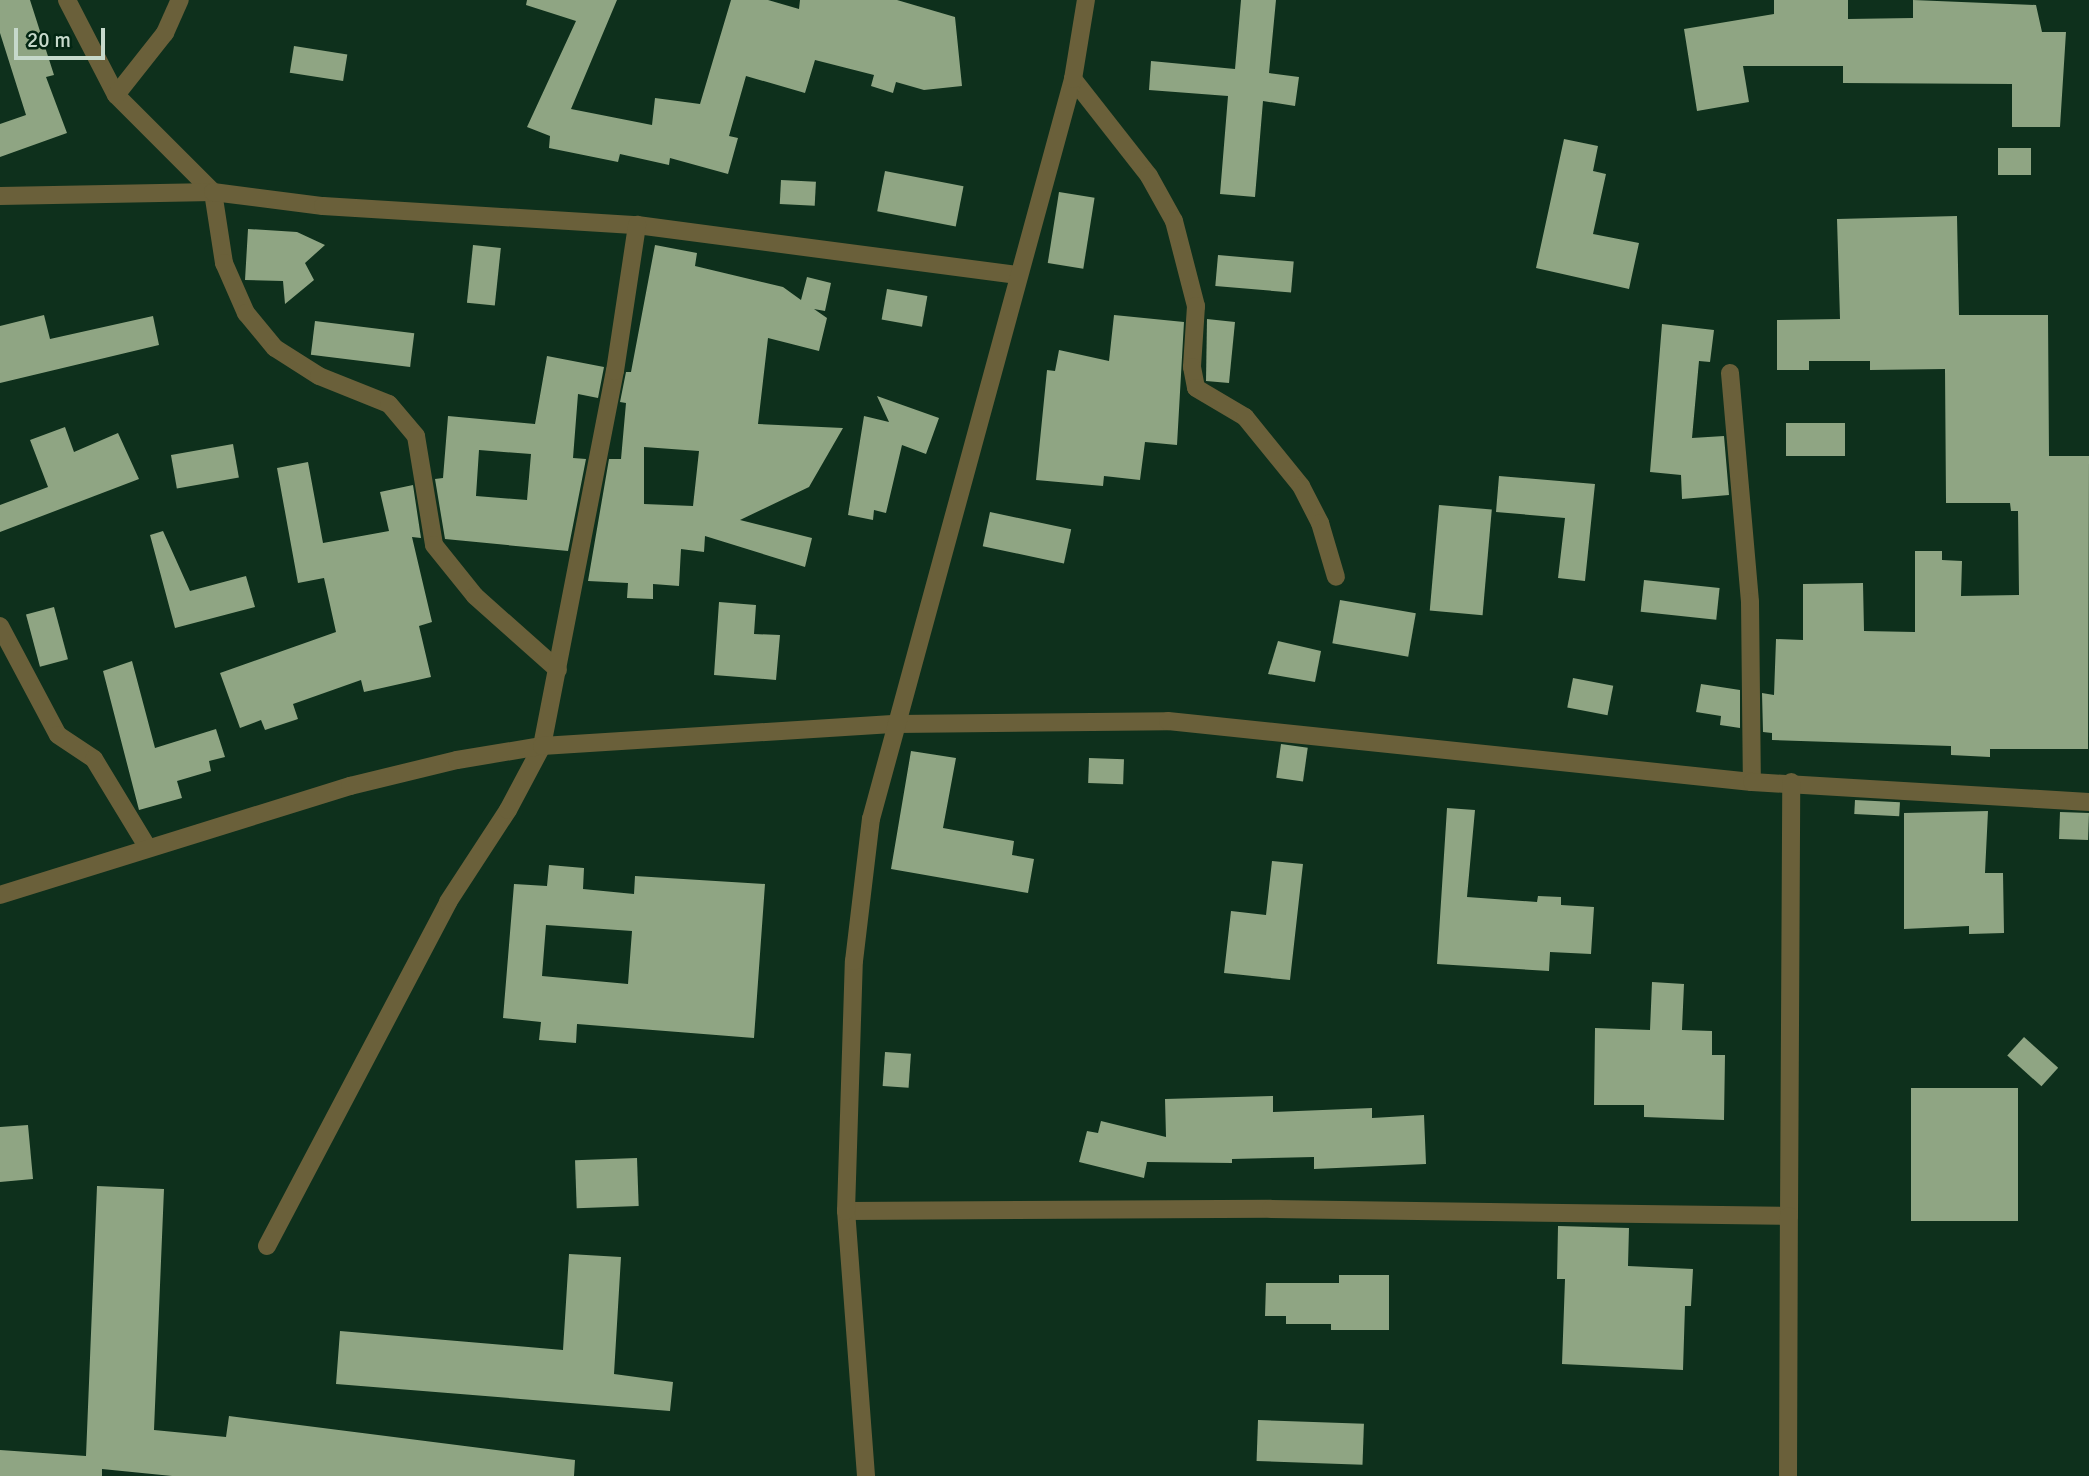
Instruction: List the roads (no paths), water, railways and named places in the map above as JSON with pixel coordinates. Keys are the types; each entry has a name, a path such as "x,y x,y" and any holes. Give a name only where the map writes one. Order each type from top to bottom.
{"street":[{"path":"67,0 116,95 213,192 224,263 246,313 275,348 318,376 389,404 416,436 434,545 475,596 558,670"},
{"path":"116,95 165,33 180,0"},
{"path":"866,1476 846,1211 854,961 871,819 1073,79 1086,0"},
{"path":"1073,79 1149,176 1174,222 1196,306 1192,367 1196,387 1245,417 1301,486 1320,523 1336,577"},
{"path":"0,196 213,192 323,206 637,225 1018,275"},
{"path":"267,1246 448,902 508,810 542,746 615,371 637,225"},
{"path":"1730,373 1750,602 1752,782"},
{"path":"0,626 58,735 94,759 148,848"},
{"path":"0,895 351,786 457,760 542,746 896,724 1168,721 1319,733 1752,782 1791,782 2089,802"},
{"path":"1788,1476 1791,782"},
{"path":"846,1211 1285,1209 1789,1216"}]}
